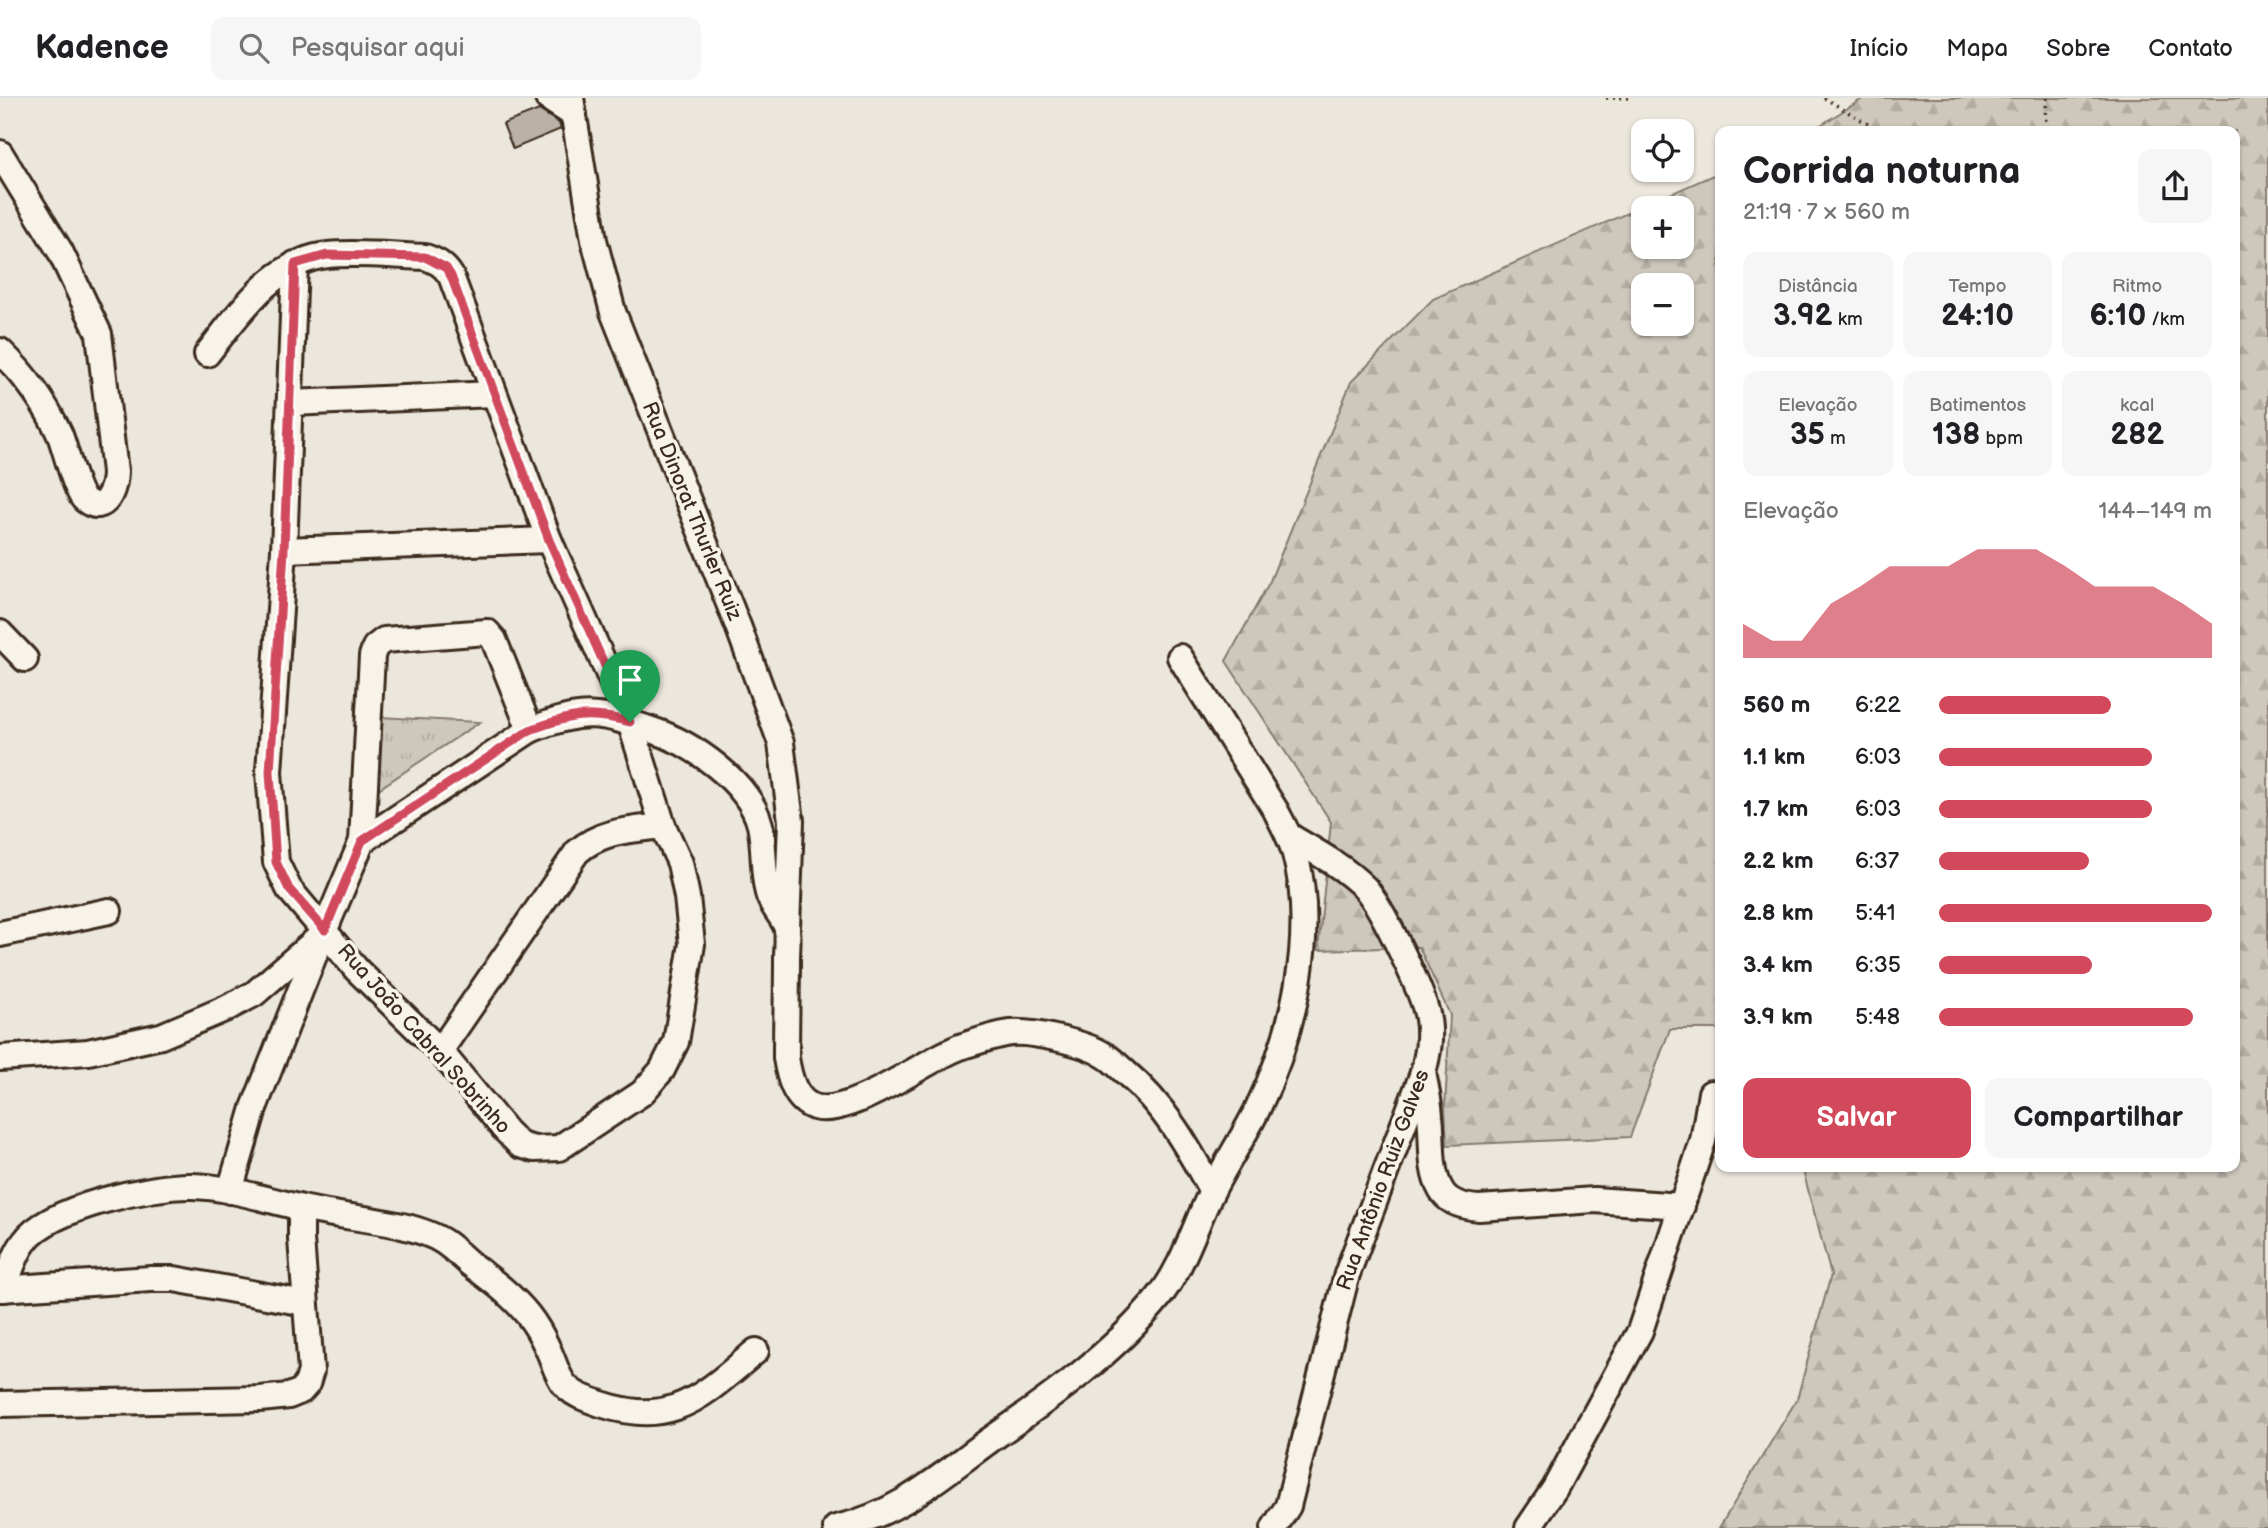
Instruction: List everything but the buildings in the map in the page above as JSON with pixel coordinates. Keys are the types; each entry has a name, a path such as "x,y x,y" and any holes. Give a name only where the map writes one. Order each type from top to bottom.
{"street":[{"path":"548,98 573,106"},
{"name":"Rua Dinorat Thurler Ruiz","path":"573,106 594,240 613,312 738,626 781,743 791,821 787,927 788,1068 789,1078 797,1092 812,1107 836,1107 880,1089 959,1048 1012,1033 1061,1039 1104,1054 1143,1087 1177,1128 1212,1191"},
{"path":"0,153 60,251 99,334 115,472 114,490 106,502 99,505 85,500 59,433 29,382 0,351"},
{"name":"Rua João Cabral Sobrinho","path":"327,255 425,257 446,268 549,540 630,722 663,826 680,863 692,944 676,1042 662,1070 642,1093 559,1147 534,1149 520,1144 506,1131 440,1051 358,970 324,932 289,889 276,862 270,772 284,550 295,264 327,255"},
{"path":"207,354 244,307 295,264"},
{"path":"290,403 494,394"},
{"path":"284,550 549,540"},
{"path":"230,1191 254,1108 362,841 372,656 375,647 384,640 487,632 494,640 530,730"},
{"path":"0,633 25,659"},
{"path":"836,1528 864,1522 911,1499 1042,1403 1134,1326 1161,1294 1188,1248 1212,1191 1262,1097 1282,1050 1298,990 1303,894 1296,855 1289,836 1180,657"},
{"name":"Rua Dinorat Thurler Ruiz","path":"362,841 530,730 559,719 592,714 630,722 670,735 736,783 751,803 760,825 768,892 772,905 787,927"},
{"path":"440,1051 577,852 592,839 609,832 663,826"},
{"name":"Rua Antônio Ruiz Galves","path":"1274,1528 1288,1506 1347,1274 1423,1073 1430,1046 1428,1017 1418,989 1367,890 1342,868 1289,836"},
{"path":"0,934 109,911"},
{"path":"0,1058 88,1052 161,1035 228,1009 254,994 324,932"},
{"path":"1423,1073 1430,1113 1435,1173 1441,1191 1465,1207 1594,1200 1682,1206"},
{"path":"1528,1528 1555,1488 1640,1331 1703,1142 1711,1093"},
{"path":"305,1303 174,1279 2,1289 13,1260 26,1239 47,1222 76,1209 133,1193 191,1186 230,1191 301,1209 423,1231 444,1242 510,1295 542,1335 562,1383 570,1391 587,1399 641,1411 677,1409 706,1393 756,1351"},
{"path":"0,1404 260,1399 289,1396 301,1391 307,1384 311,1371 301,1209"}],"path":[{"path":"1606,98 1632,98"},
{"path":"1824,98 1872,126"},
{"path":"2047,98 2047,126"}],"green space":[{"path":"1864,98 2268,98 2268,1528 1719,1528 1797,1399 1831,1275 1803,1172 2240,1172 2240,126 1819,126"},
{"path":"1715,174 1715,1029 1670,1029 1630,1137 1447,1145 1445,1108 1450,1015 1419,947 1318,950 1331,822 1226,661 1270,581 1351,382 1433,299 1631,211 1631,259 1694,259 1694,196 1666,196"},
{"path":"378,717 480,722 377,790"}],"route":[{"path":"327,255 372,255 425,257 446,268 549,540 630,722 592,714 559,719 530,730 362,841 325,930 289,889 276,862 270,772 284,550 295,264 327,255"}]}
